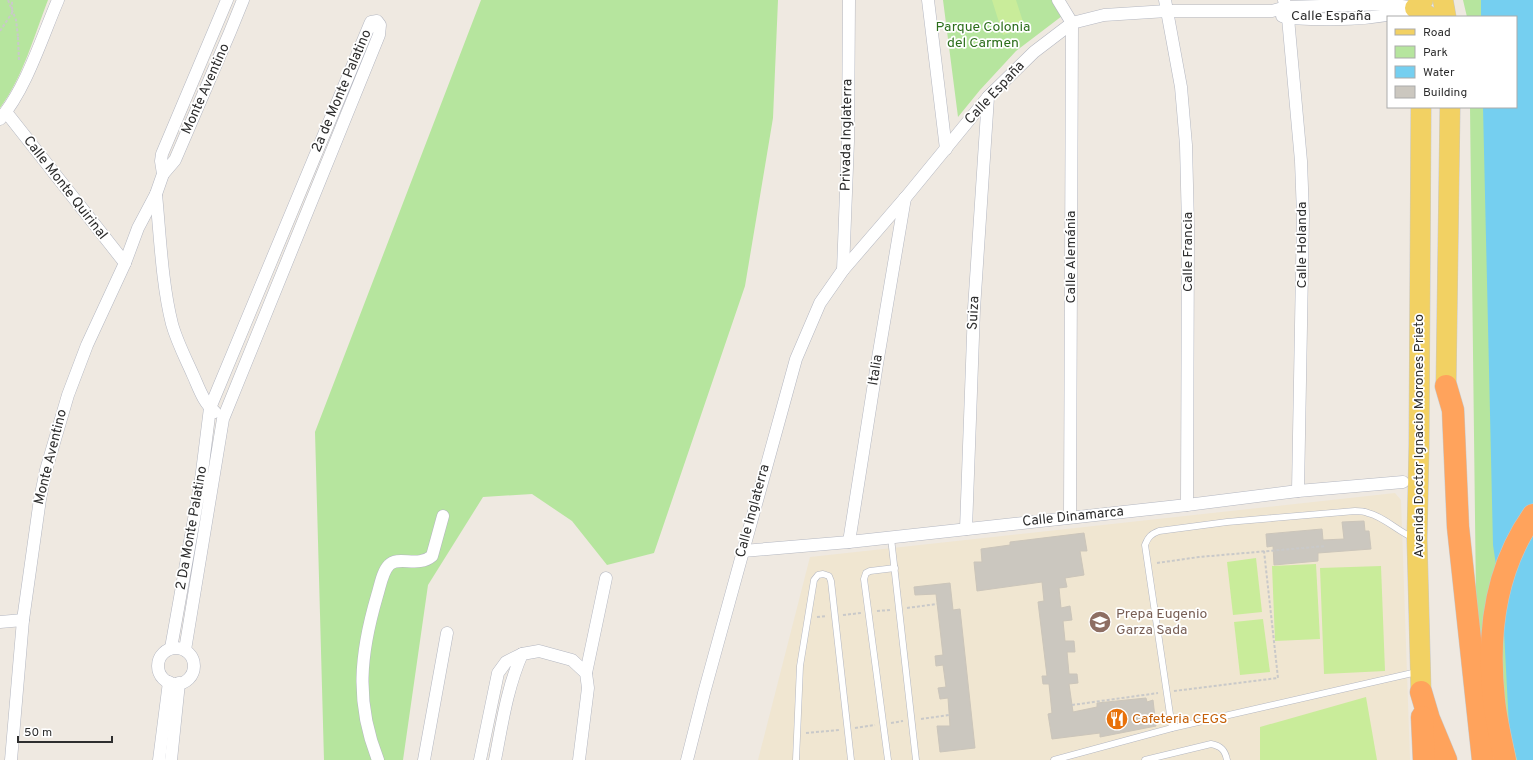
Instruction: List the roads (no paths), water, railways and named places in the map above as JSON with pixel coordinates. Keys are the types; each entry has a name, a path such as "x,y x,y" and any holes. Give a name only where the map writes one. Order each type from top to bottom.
{"highway":[{"path":"1446,386 1452,410 1458,527 1483,760"},
{"path":"1446,386 1444,431 1444,507 1447,553 1468,760"},
{"path":"1505,760 1494,702 1491,667 1492,634 1497,599 1508,560 1524,527 1533,514"},
{"path":"1421,681 1424,760"},
{"name":"Avenida Doctor Ignacio Morones Prieto","path":"1421,681 1429,719 1446,760"}],"main road":[{"path":"1443,0 1446,16"},
{"name":"Avenida Doctor Ignacio Morones Prieto","path":"1421,108 1417,539 1421,681"},
{"name":"Avenida Doctor Ignacio Morones Prieto","path":"1446,386 1450,108"}],"street":[{"path":"3,116 25,78 58,0"},
{"name":"Monte Aventino","path":"163,174 161,161 162,154 227,0"},
{"name":"Monte Aventino","path":"11,760 23,620 40,498 54,438 68,394 87,345 125,263 138,228 156,194 163,174 175,160 243,0"},
{"name":"Privada Inglaterra","path":"843,270 848,141 849,0"},
{"path":"928,0 946,149"},
{"path":"1058,0 1072,23"},
{"name":"Calle España","path":"843,270 906,197 988,97 1034,52 1072,23 1104,15 1166,6 1272,11 1286,8 1389,4 1419,8"},
{"name":"Calle Francia","path":"1166,6 1181,87 1186,145 1188,226 1187,505"},
{"name":"Calle Holanda","path":"1286,8 1301,161 1303,215 1298,491"},
{"name":"2a de Monte Palatino","path":"210,408 370,24 371,22 377,20 380,25 378,35 223,419"},
{"name":"Calle Alemánia","path":"1070,517 1072,23"},
{"name":"Suiza","path":"966,529 974,309 988,97"},
{"name":"Calle Monte Quirinal","path":"3,116 125,263"},
{"path":"156,194 168,305 172,325 202,395 210,408 223,419"},
{"name":"Italia","path":"849,542 877,364 906,197"},
{"path":"138,228 144,227 152,231 161,245"},
{"name":"Calle Inglaterra","path":"687,760 796,359 820,303 843,270"},
{"name":"2 Da Monte Palatino","path":"170,648 201,480 210,408"},
{"name":"2 Da Monte Palatino","path":"185,650 223,419"},
{"name":"Calle Dinamarca","path":"743,551 891,538 1298,491 1403,482"},
{"path":"378,760 367,728 362,700 362,676 365,644 372,615 384,573 389,564 396,561 426,561 432,556 443,516"},
{"path":"579,760 588,688 586,674 606,578"},
{"path":"0,622 23,620"},
{"path":"424,760 447,634"},
{"path":"170,648 180,648 185,650 192,658 194,669 188,678 174,683 161,674 159,663 164,653 170,648"},
{"path":"480,760 498,673 506,662 522,654 539,651 572,660 586,674"},
{"path":"495,760 509,690 522,654"},
{"path":"159,760 174,683"},
{"path":"171,760 174,683"}],"lane":[{"path":"1172,728 1145,545 1148,538 1152,534 1159,530 1227,522 1355,511 1368,513 1380,518 1406,535 1417,539"},
{"path":"891,538 916,760"},
{"path":"888,760 864,579 866,573 870,571 895,568"},
{"path":"796,760 800,666 814,580 818,575 823,574 829,576 831,581 851,760"},
{"path":"1054,760 1172,728 1310,696 1421,681"},
{"path":"1145,760 1211,744 1219,746 1223,750 1227,760"}],"water":[{"path":"1481,0 1533,0 1533,760 1517,760 1509,727 1503,612 1493,545 1483,108 1517,108 1517,16 1481,16"}],"place":[{"name":"Prepa Eugenio Garza Sada","path":"1100,622"},
{"name":"Cafeteria CEGS","path":"1117,719"}],"park label":[{"name":"Parque Colonia del Carmen","path":"983,36"}]}
